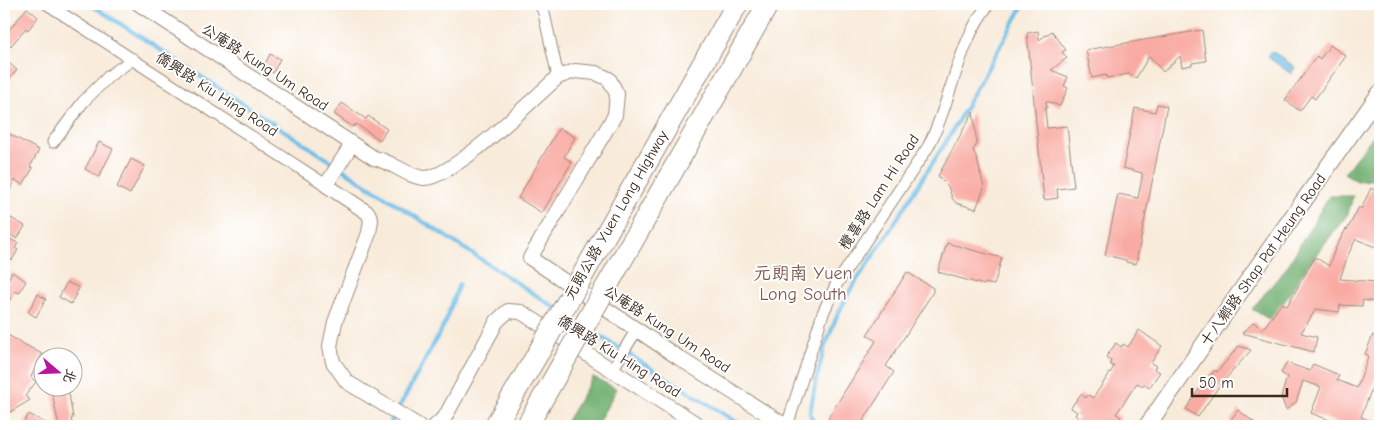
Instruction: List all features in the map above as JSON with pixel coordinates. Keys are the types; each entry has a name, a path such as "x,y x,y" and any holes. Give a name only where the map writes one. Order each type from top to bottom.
{"highway":[{"name":"元朗公路 Yuen Long Highway","path":"495,426 737,4"},
{"name":"元朗公路 Yuen Long Highway","path":"527,426 768,4"}],"main road":[{"name":"十八鄉路 Shap Pat Heung Road","path":"1147,426 1380,94"}],"street":[{"name":"僑興路 Kiu Hing Road","path":"47,4 368,213 371,220 369,233 335,322 330,346 333,362 346,382 419,426"},
{"name":"公庵路 Kung Um Road","path":"139,4 374,158 384,160 416,177 435,176 474,152 558,77 575,71 596,73 609,79 617,94 615,115 530,258 787,426"},
{"path":"538,4 543,9 558,77"},
{"name":"欖喜路 Lam Hi Road","path":"787,426 823,313 836,285 928,147 938,128 974,24 989,4"},
{"path":"53,142 84,102 109,76 133,59"},
{"path":"326,185 352,144"},
{"name":"僑興路 Kiu Hing Road","path":"436,426 445,417 497,321 508,311 521,312 700,426"},
{"path":"612,370 637,329"}],"green space":[{"path":"1380,127 1380,179 1357,181 1344,173"},
{"path":"1329,196 1353,196 1348,214 1307,266 1272,321 1252,309 1287,267"},
{"path":"593,377 617,389 596,426 564,426"}],"water":[{"path":"1272,51 1295,67 1291,74 1268,57"}],"building":[{"path":"27,8 38,17 28,30 26,28 10,47 4,42 4,36"},
{"path":"1202,30 1206,61 1182,67 1180,56 1163,72 1149,56 1136,78 1129,74 1107,78 1106,75 1092,78 1086,50"},
{"path":"1038,31 1039,40 1052,31 1066,50 1062,52 1067,58 1051,70 1068,77 1064,86 1068,88 1060,106 1046,101 1047,108 1045,108 1047,128 1067,126 1074,187 1057,189 1058,198 1044,200 1027,33"},
{"path":"1330,45 1346,56 1315,99 1311,96 1300,111 1285,100 1317,56 1320,59"},
{"path":"270,54 280,59 273,73 263,68"},
{"path":"4,59 17,70 4,85"},
{"path":"342,103 366,119 368,116 387,129 380,140 356,124 353,127 334,114"},
{"path":"1157,104 1167,106 1136,264 1105,255 1118,194 1138,198 1142,173 1123,168 1135,108 1155,112"},
{"path":"973,112 977,144 973,150 984,188 976,209 956,203 948,186 938,176"},
{"path":"559,128 575,137 564,157 572,162 542,213 518,198"},
{"path":"4,131 39,150 30,167 33,168 23,185 15,180 4,201"},
{"path":"99,142 113,149 99,177 85,169"},
{"path":"131,159 145,166 130,194 117,187"},
{"path":"1371,188 1380,193 1380,249 1356,239 1340,279 1376,282 1375,285 1380,286 1380,303 1363,300 1362,306 1340,305 1339,312 1316,309 1301,333 1317,337 1314,352 1242,333 1254,322 1262,330 1282,303 1287,306 1315,257 1329,266 1335,249 1359,207 1361,209"},
{"path":"4,214 25,226 17,239 4,231"},
{"path":"8,238 18,243 15,248 18,250 12,260 4,255 4,245"},
{"path":"947,243 1002,258 994,285 985,283 984,285 938,272"},
{"path":"12,272 26,281 19,293 15,291 4,309 4,287"},
{"path":"907,272 933,288 933,292 886,366 894,372 860,426 849,426 841,421 839,425 828,418 876,341 867,335"},
{"path":"67,282 79,288 71,304 59,297"},
{"path":"38,294 46,299 36,317 28,312"},
{"path":"1139,330 1162,346 1151,363 1156,366 1154,369 1160,372 1149,388 1144,384 1142,386 1137,383 1116,414 1121,417 1119,420 1128,426 1074,426 1079,418 1075,415 1077,412 1071,408 1074,403 1081,394 1086,398 1088,395 1093,398 1114,367 1106,357 1116,343 1121,347 1123,344 1128,347"},
{"path":"4,333 32,348 32,387 25,396 30,400 4,416"},
{"path":"1373,335 1380,338 1380,357 1375,370 1378,372 1361,417 1380,424 1380,426 1345,426 1311,413 1321,387 1303,381 1296,402 1286,410 1281,397 1287,377 1281,373 1287,363 1310,371 1313,364 1339,375 1337,380 1357,388 1367,360 1368,355 1365,354"},
{"path":"1239,346 1251,350 1217,389 1198,417 1186,409 1199,389 1215,370 1217,372"},
{"path":"53,398 70,398 73,426 59,426"},
{"path":"1238,410 1259,426 1237,426 1230,421"},
{"path":"29,414 51,426 22,426"}],"waterway":[{"path":"90,4 335,164"},
{"path":"814,426 810,413 816,380 825,346 837,316 851,289 950,135 1024,4"},
{"path":"341,168 557,309"},
{"path":"389,426 445,323 459,284"},
{"path":"590,330 743,426"}],"district":[{"name":"元朗南 Yuen Long South","path":"803,283"}]}
